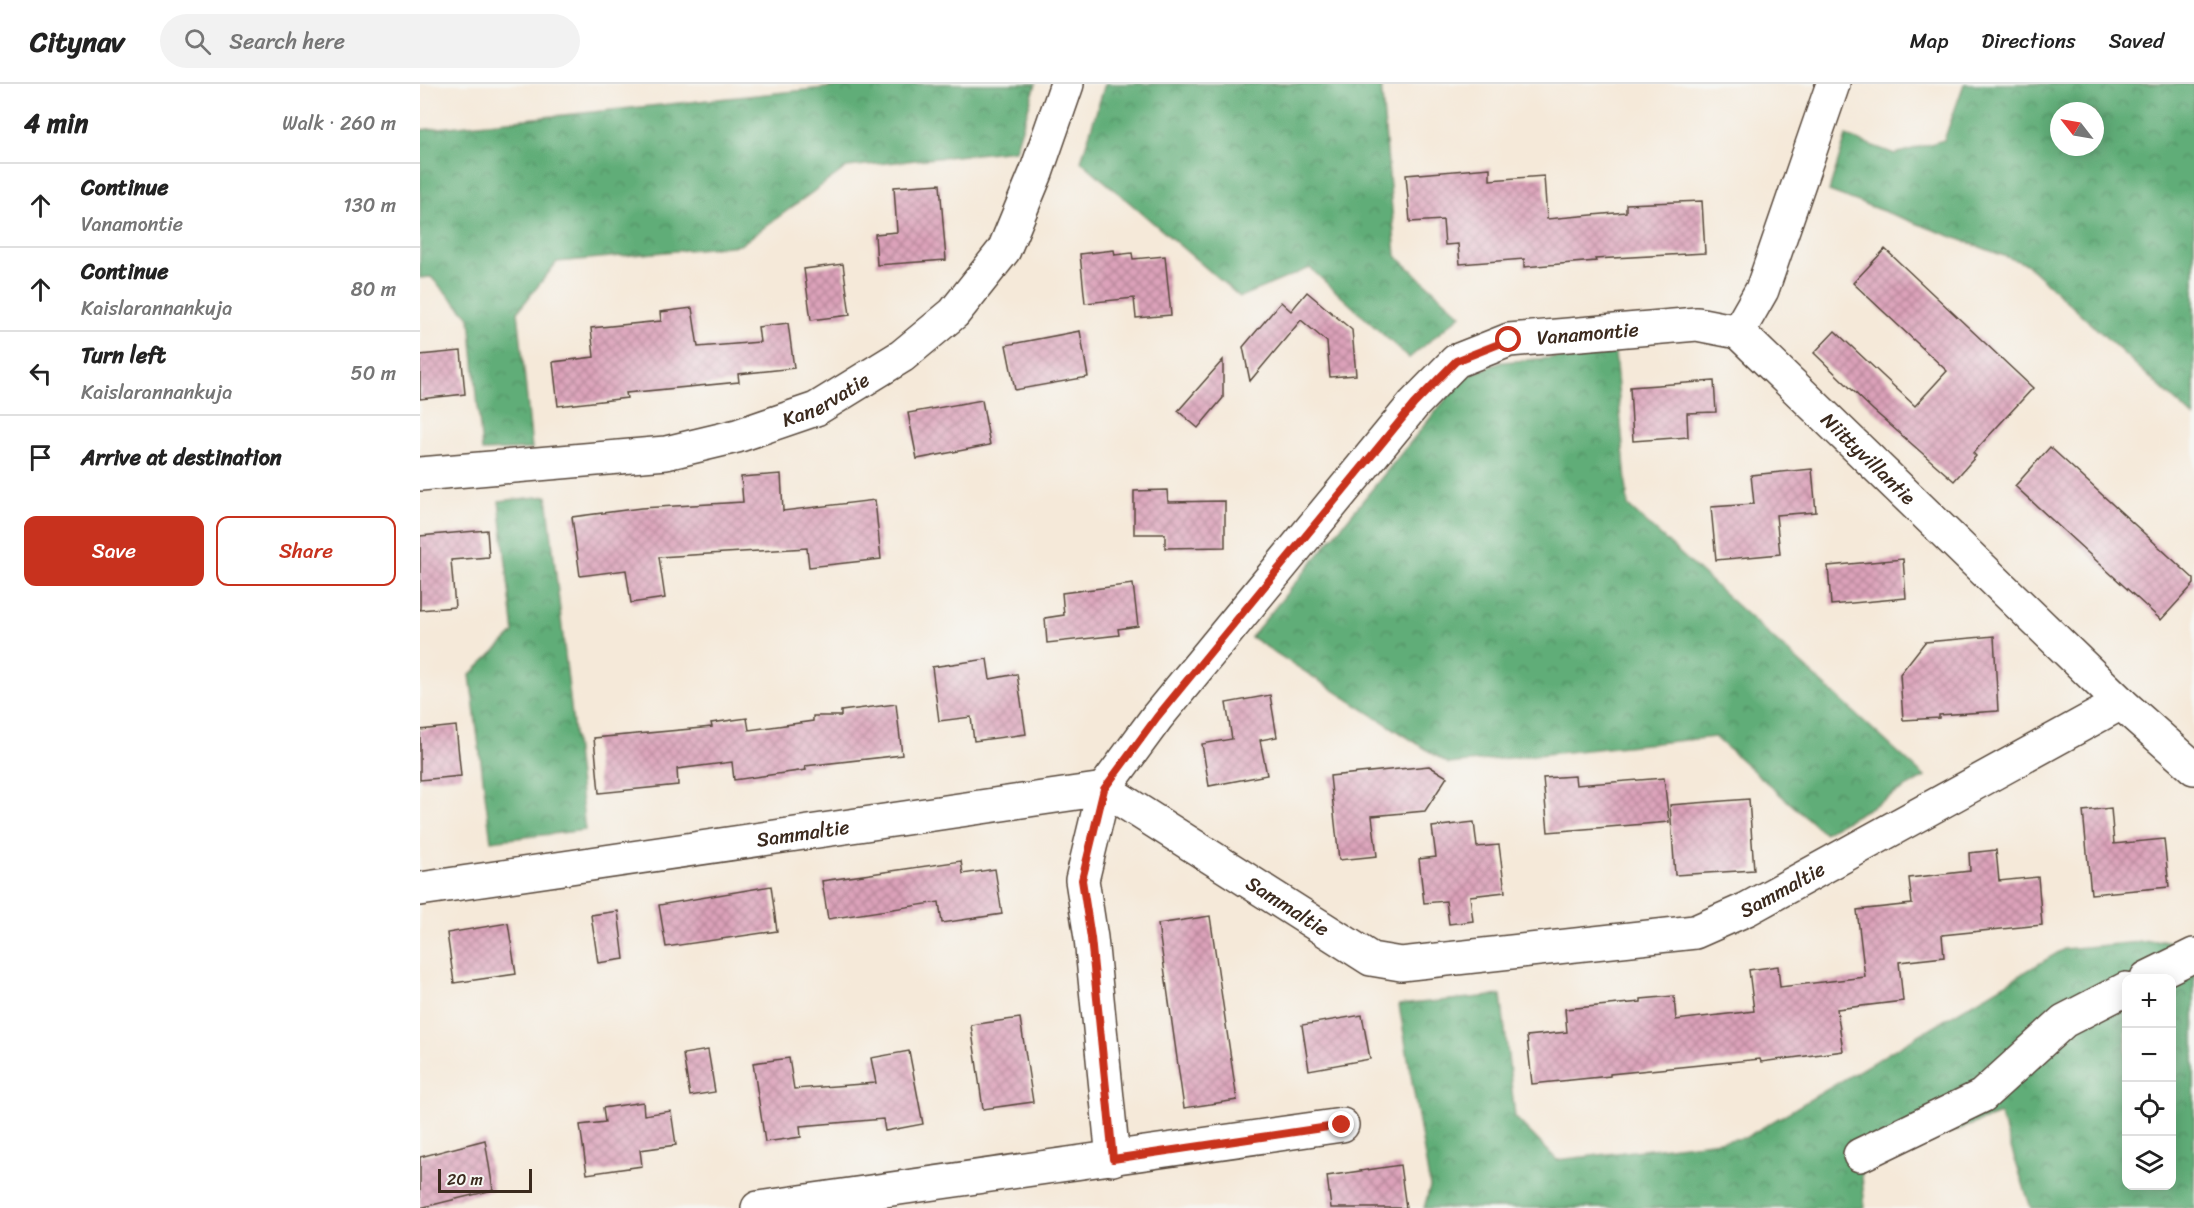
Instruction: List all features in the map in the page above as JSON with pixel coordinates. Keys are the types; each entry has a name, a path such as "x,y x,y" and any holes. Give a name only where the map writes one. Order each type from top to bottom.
{"street":[{"name":"Kanervatie","path":"420,474 666,453 737,436 816,409 902,356 954,313 1004,249 1036,173 1067,84"},
{"path":"1738,332 1762,290 1833,84"},
{"name":"Vanamontie","path":"1104,789 1157,717 1414,404 1456,361 1509,340 1697,324 1738,332"},
{"name":"Niittyvillantie","path":"1738,332 2121,703 2194,768"},
{"name":"Sammaltie","path":"420,889 1104,789 1371,959 1401,964 1695,933 1748,909 2121,703"},
{"path":"1104,789 1082,880 1091,938 1113,1159"},
{"path":"2156,974 2194,955"},
{"path":"1860,1155 1982,1096 2064,1021 2122,992"},
{"path":"758,1208 1342,1125"}],"green space":[{"path":"863,84 1036,84 1015,150 847,167 740,245 557,262 518,311 532,449 482,451 470,318 431,277 420,278 420,130"},
{"path":"1105,84 1381,84 1396,256 1461,315 1409,358 1310,268 1240,297 1081,161"},
{"path":"1964,84 2194,84 2194,418 2026,264 1829,191 1846,136 1895,154 1944,140"},
{"path":"1615,353 1628,506 1925,777 1824,833 1715,737 1449,764 1251,637 1464,377 1502,362"},
{"path":"547,496 585,830 491,841 470,675 514,633 499,501"},
{"path":"2162,940 2194,948 2194,1208 2031,1208 2000,1114 1861,1166 1865,1208 1424,1208 1430,1187 1399,1005 1501,995 1515,1117 1557,1160 1745,1138 2064,949"}],"building":[{"path":"1490,168 1490,180 1544,176 1547,219 1626,212 1626,204 1702,201 1705,253 1595,259 1596,261 1524,267 1524,259 1460,264 1458,244 1445,245 1443,220 1410,222 1406,175"},
{"path":"940,184 946,260 877,265 875,234 897,232 894,187"},
{"path":"1885,249 2033,388 1973,453 1976,456 1954,481 1873,410 1814,353 1835,331 1915,406 1947,371 1853,283"},
{"path":"1114,250 1115,255 1132,253 1133,259 1165,256 1171,315 1136,318 1134,298 1085,303 1080,254"},
{"path":"843,264 850,315 811,320 804,269"},
{"path":"1307,292 1352,330 1356,375 1330,377 1327,342 1301,320 1250,381 1243,347 1281,302 1291,311"},
{"path":"692,308 698,347 760,342 758,327 788,323 794,368 738,374 739,382 626,393 627,398 558,406 553,362 594,357 591,328 661,321 660,312"},
{"path":"1080,331 1088,377 1015,390 1006,345"},
{"path":"461,351 465,394 420,399 420,355"},
{"path":"1223,360 1223,398 1198,428 1178,411"},
{"path":"1714,381 1716,412 1687,413 1688,437 1633,441 1630,387"},
{"path":"982,400 990,445 917,459 908,413"},
{"path":"2050,447 2194,579 2194,584 2161,620 2015,486"},
{"path":"1812,469 1816,512 1776,515 1780,554 1716,560 1711,507 1754,504 1751,475"},
{"path":"781,474 783,511 875,500 881,559 809,567 807,548 659,557 665,598 631,603 626,570 580,576 572,517 641,508 743,502 741,477"},
{"path":"1167,490 1168,502 1225,501 1225,547 1165,548 1165,534 1134,534 1134,491"},
{"path":"487,530 489,557 451,560 455,607 420,610 420,536"},
{"path":"1903,559 1906,598 1831,605 1828,566"},
{"path":"1133,584 1138,626 1118,629 1119,635 1047,643 1045,618 1064,615 1062,593"},
{"path":"1994,636 1998,711 1903,720 1900,674 1925,642"},
{"path":"987,659 990,679 1017,674 1026,734 974,741 971,717 939,721 932,667"},
{"path":"1270,695 1277,737 1260,740 1267,775 1209,786 1202,744 1232,739 1226,703"},
{"path":"896,704 902,755 805,766 806,770 734,780 732,762 677,769 678,785 599,793 594,738 712,727 711,723 747,718 749,730 813,721 813,716 841,716 841,711"},
{"path":"456,726 461,776 420,780 420,730"},
{"path":"1429,766 1447,777 1425,811 1372,816 1377,856 1339,860 1330,776"},
{"path":"1575,776 1576,785 1664,778 1669,822 1548,832 1543,778"},
{"path":"1749,799 1754,870 1675,875 1670,805"},
{"path":"2111,808 2114,844 2164,839 2169,887 2091,894 2083,811"},
{"path":"1474,822 1477,847 1499,845 1505,892 1470,896 1473,921 1449,924 1446,901 1424,903 1419,859 1436,857 1432,827"},
{"path":"1996,850 1999,881 2038,877 2042,925 1942,935 1944,957 1899,962 1903,1001 1837,1009 1843,1051 1761,1062 1760,1059 1532,1084 1527,1036 1567,1032 1565,1009 1641,1002 1641,999 1674,996 1676,1020 1754,1011 1749,970 1778,966 1780,987 1865,977 1857,910 1912,904 1909,878 1970,871 1969,853"},
{"path":"961,861 963,874 995,869 1002,914 942,923 939,902 828,919 822,881"},
{"path":"771,886 777,931 666,947 659,905"},
{"path":"618,911 624,959 598,963 591,915"},
{"path":"1210,916 1237,1100 1184,1108 1158,924"},
{"path":"508,923 516,974 454,983 447,933"},
{"path":"1362,1015 1370,1059 1309,1070 1302,1025"},
{"path":"1020,1018 1033,1102 983,1109 971,1025"},
{"path":"708,1050 715,1092 690,1096 683,1054"},
{"path":"909,1051 923,1124 885,1131 883,1119 800,1126 801,1137 765,1142 753,1063 789,1058 794,1089 876,1083 871,1058"},
{"path":"643,1102 644,1115 671,1111 676,1145 640,1150 642,1166 587,1174 580,1125 605,1122 603,1108"},
{"path":"485,1140 493,1190 420,1208 420,1157"},
{"path":"1400,1165 1406,1208 1331,1208 1327,1176"}],"route":[{"path":"1342,1125 1113,1159 1091,938 1082,880 1104,789 1157,717 1414,404 1456,361 1509,340"}]}
